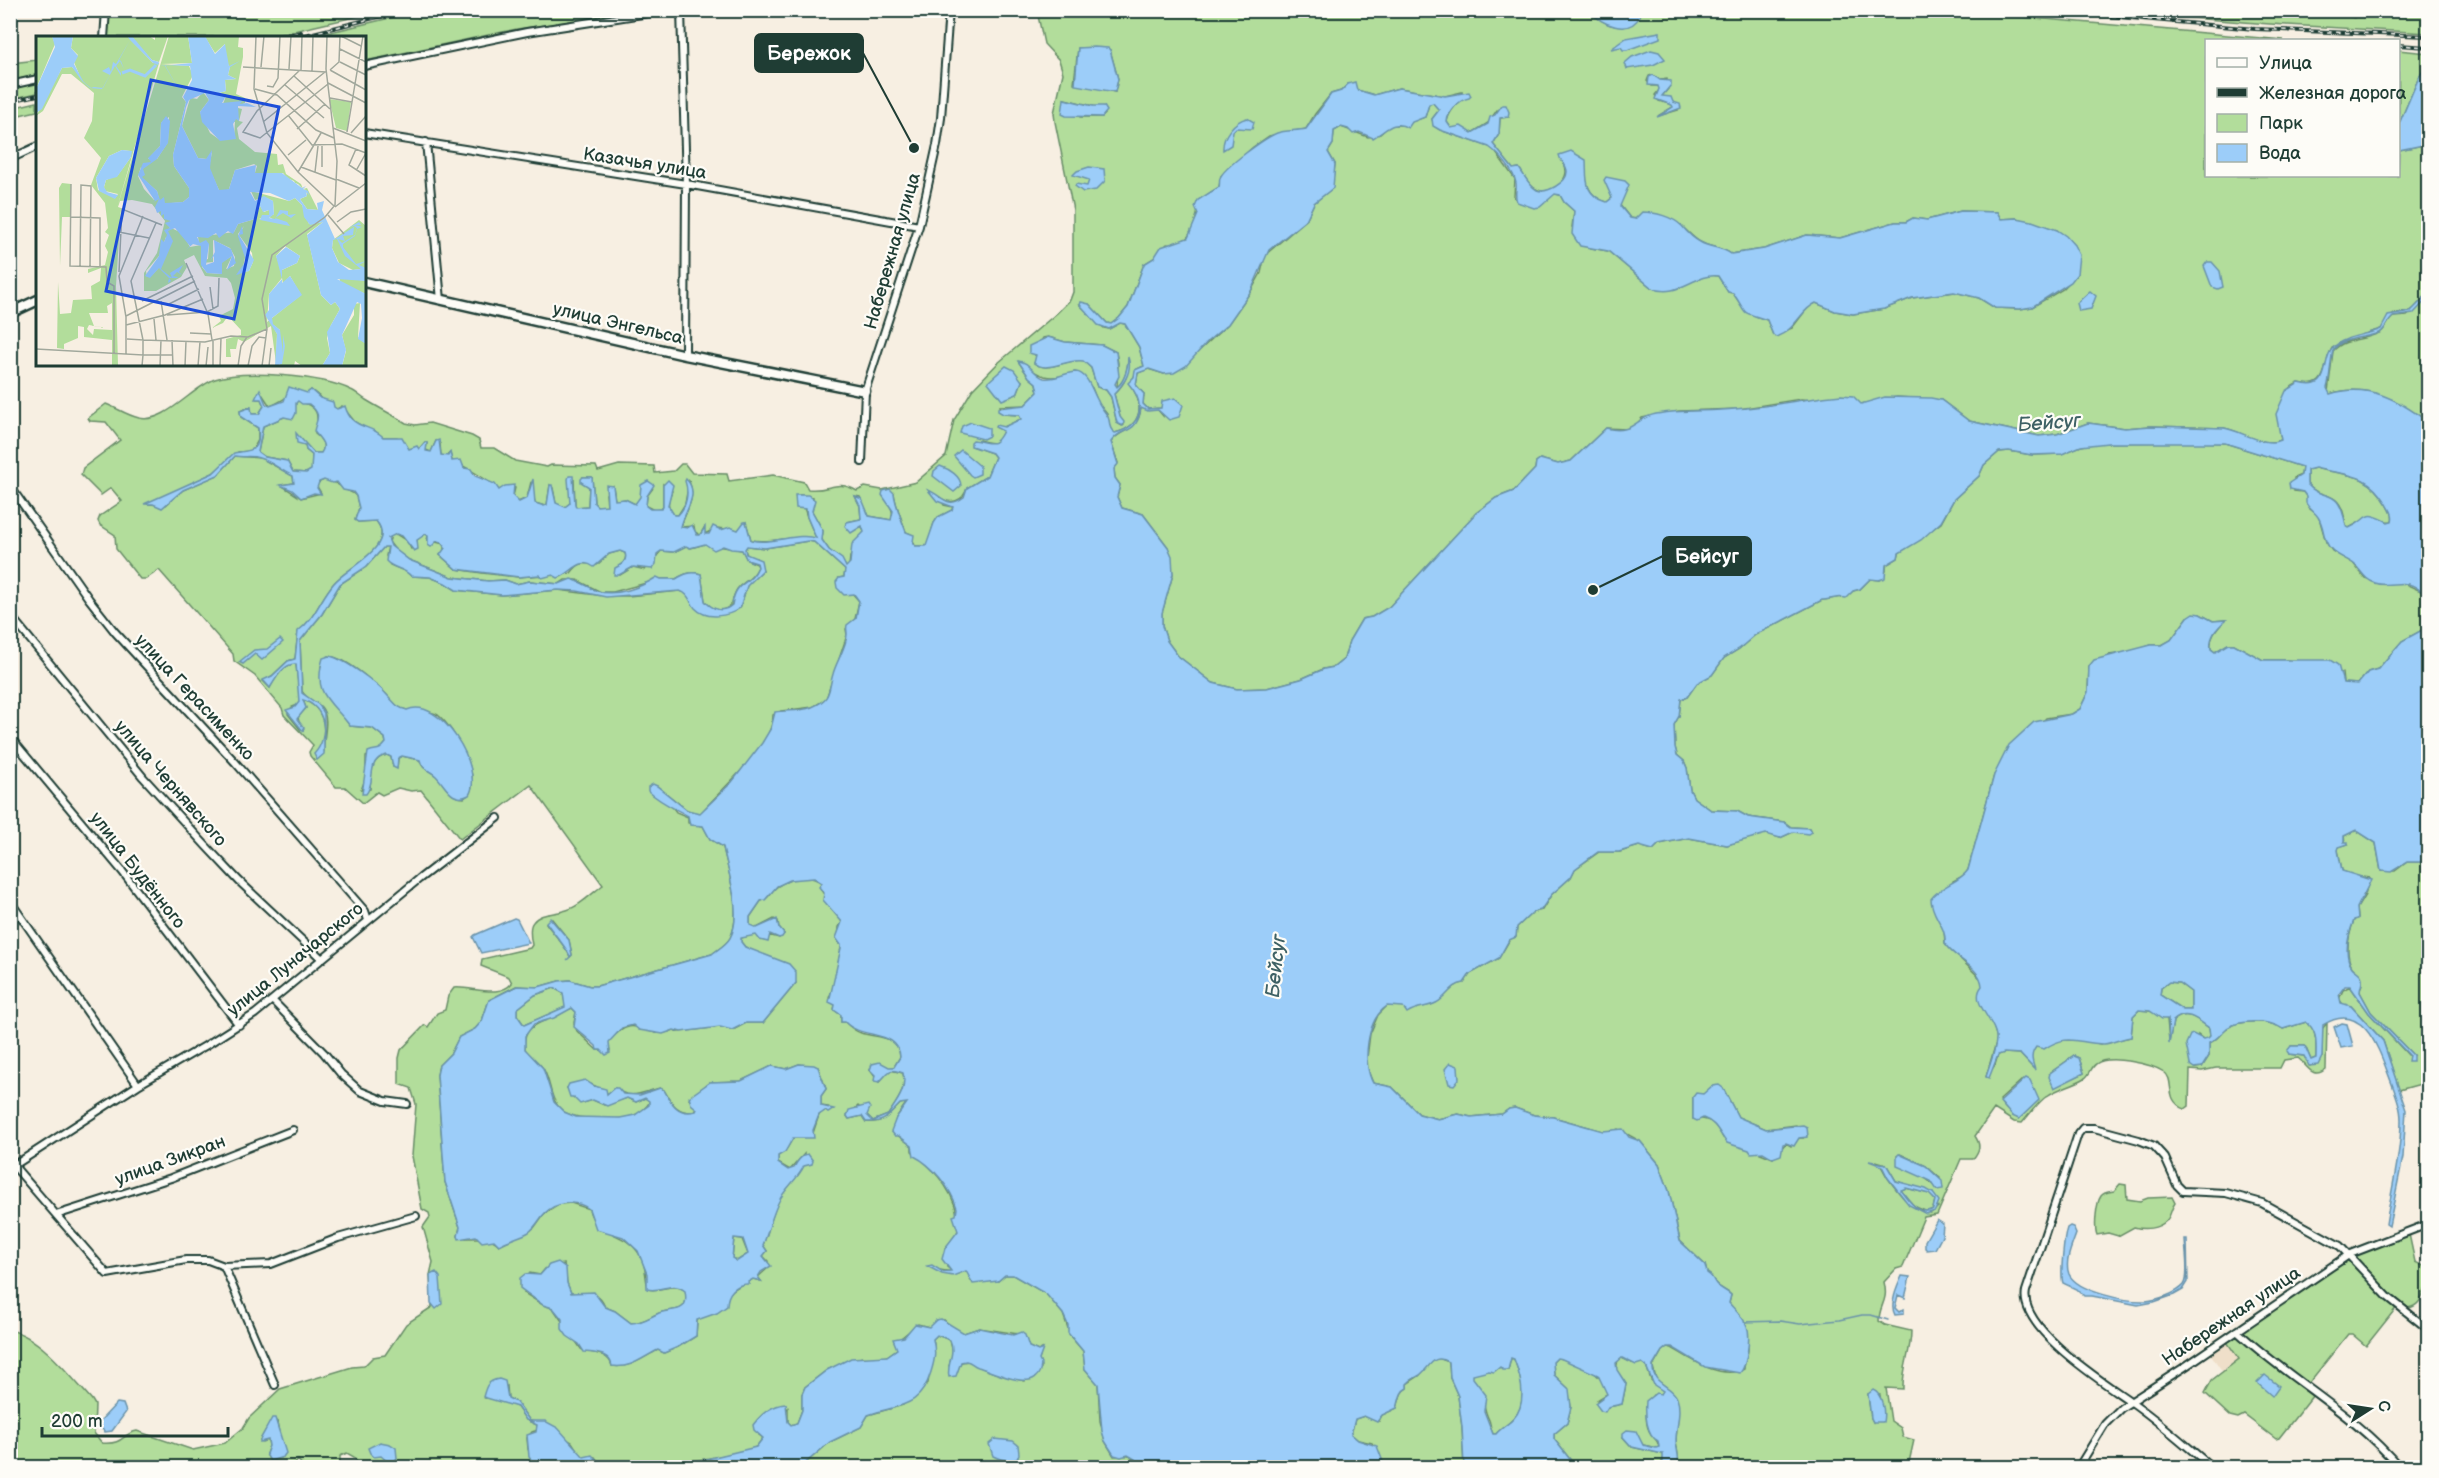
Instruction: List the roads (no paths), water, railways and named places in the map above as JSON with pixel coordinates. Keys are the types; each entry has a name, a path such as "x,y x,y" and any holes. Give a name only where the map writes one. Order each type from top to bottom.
{"street":[{"path":"104,36 106,10"},
{"path":"366,66 526,32 668,10"},
{"path":"681,10 686,184 685,355"},
{"name":"Набережная улица","path":"862,462 865,391 919,226 941,118 949,10"},
{"path":"10,85 36,79"},
{"name":"Казачья улица","path":"366,133 686,184 919,226"},
{"path":"426,142 441,300"},
{"path":"10,159 36,147"},
{"name":"улица Энгельса","path":"366,282 685,355 865,391"},
{"path":"10,313 36,301"},
{"name":"улица Герасименко","path":"10,486 110,625 140,661 235,762 365,911 368,920"},
{"name":"улица Чернявского","path":"10,615 143,777 252,893 322,959"},
{"path":"10,632 20,627"},
{"name":"улица Будённого","path":"10,737 122,872 239,1025"},
{"name":"улица Луначарского","path":"12,1167 138,1085 239,1025 273,1001 368,920 498,818"},
{"path":"10,901 138,1085"},
{"path":"273,1001 324,1053 341,1074 360,1091 378,1099 407,1104"},
{"path":"2213,1467 2130,1401 2101,1382 2054,1341 2034,1319 2025,1302 2026,1291 2078,1134 2083,1128 2094,1128 2154,1146 2165,1158 2182,1191 2226,1194 2262,1203 2340,1246 2388,1297 2428,1329"},
{"name":"улица Зикран","path":"56,1215 171,1178 293,1130"},
{"path":"10,1155 12,1167 107,1274 186,1260 208,1260 224,1266 271,1264 339,1238 416,1216"},
{"name":"Набережная улица","path":"2078,1467 2110,1417 2130,1401 2350,1254 2428,1224"},
{"path":"224,1266 275,1385"},
{"path":"2237,1330 2255,1348 2368,1434 2400,1467"}],"water":[{"path":"1590,11 1638,11 1640,16 1629,26 1622,27 1608,24"},
{"path":"1660,32 1660,38 1627,50 1621,47 1611,49 1626,38"},
{"path":"1094,47 1110,50 1118,79 1115,92 1075,85 1078,48"},
{"path":"1651,50 1659,52 1665,59 1653,65 1627,69 1625,63 1632,57"},
{"path":"2428,69 2428,144 2400,150 2400,122 2423,71"},
{"path":"1653,75 1660,80 1671,81 1671,85 1662,96 1671,97 1673,102 1680,104 1681,108 1657,117 1673,107 1655,99 1658,86 1648,85 1649,77"},
{"path":"1355,82 1357,90 1374,95 1399,88 1445,96 1469,92 1471,96 1455,107 1449,114 1447,122 1451,128 1461,126 1472,133 1488,124 1490,117 1495,115 1502,105 1506,105 1509,112 1508,117 1500,118 1499,134 1493,144 1513,169 1519,168 1537,190 1546,190 1564,180 1567,169 1559,155 1571,151 1586,160 1588,186 1599,199 1607,202 1612,198 1604,180 1606,177 1625,181 1629,185 1620,206 1630,218 1635,219 1642,212 1664,216 1674,220 1697,240 1731,254 1764,249 1807,235 1840,238 1895,222 1906,222 1913,218 1927,220 1961,211 1997,212 2001,219 2017,218 2032,221 2057,230 2066,236 2079,255 2077,274 2071,282 2032,307 2020,309 1995,308 1979,298 1954,292 1912,298 1884,309 1853,314 1835,311 1816,303 1806,310 1788,330 1776,337 1767,320 1745,312 1733,293 1728,292 1718,276 1701,278 1678,288 1661,291 1652,288 1608,251 1580,246 1572,234 1574,211 1560,195 1555,194 1540,207 1534,208 1517,202 1515,178 1501,158 1489,147 1433,126 1432,119 1439,110 1433,103 1429,104 1425,117 1412,122 1408,128 1394,125 1373,138 1359,132 1353,134 1341,127 1334,131 1333,144 1328,152 1335,164 1333,188 1314,203 1306,220 1269,250 1251,291 1228,324 1208,341 1186,366 1174,373 1164,374 1149,369 1138,373 1136,385 1144,394 1143,404 1148,409 1161,408 1162,401 1175,398 1183,405 1179,417 1169,420 1158,410 1148,411 1141,408 1136,424 1111,442 1118,464 1114,469 1115,478 1120,485 1117,497 1122,508 1143,514 1168,547 1172,556 1173,574 1162,613 1162,626 1167,641 1178,656 1213,683 1237,689 1267,688 1334,667 1344,659 1349,641 1362,619 1372,617 1389,607 1476,513 1496,498 1514,491 1535,469 1536,462 1540,459 1558,464 1571,461 1606,428 1615,430 1628,428 1649,416 1666,412 1748,408 1841,395 1853,396 1861,404 1885,397 1941,400 1969,421 2039,436 2057,434 2088,423 2125,428 2151,426 2224,428 2260,440 2275,442 2281,440 2276,414 2286,391 2299,383 2310,385 2317,383 2322,379 2328,358 2336,345 2346,339 2381,329 2388,316 2410,312 2428,294 2428,298 2413,314 2393,317 2381,332 2348,340 2337,346 2332,354 2327,388 2330,394 2357,390 2382,395 2428,422 2428,604 2426,596 2417,588 2405,584 2372,582 2353,563 2332,550 2317,515 2306,503 2306,496 2303,492 2290,489 2289,483 2301,475 2302,467 2225,443 2108,443 2081,446 2062,454 2032,455 2009,451 1999,452 1984,465 1979,476 1954,499 1941,522 1921,540 1899,553 1898,558 1886,565 1885,578 1870,579 1846,598 1822,600 1755,635 1724,658 1712,675 1697,683 1687,697 1681,699 1679,716 1674,725 1675,747 1677,755 1684,761 1687,768 1690,790 1694,798 1711,810 1737,811 1748,817 1784,822 1791,827 1809,828 1811,832 1808,834 1793,832 1780,838 1766,834 1727,845 1689,838 1659,844 1653,850 1639,846 1619,852 1598,852 1575,869 1571,877 1551,895 1541,910 1533,912 1517,927 1516,937 1509,940 1499,958 1470,974 1464,983 1452,988 1436,1003 1407,1013 1403,1007 1387,1006 1380,1013 1374,1021 1368,1043 1368,1065 1373,1083 1392,1087 1419,1114 1438,1119 1458,1114 1471,1117 1502,1114 1515,1108 1534,1115 1553,1117 1603,1131 1623,1129 1629,1137 1640,1141 1659,1164 1669,1191 1680,1241 1705,1265 1707,1273 1718,1286 1731,1295 1729,1303 1746,1323 1749,1337 1746,1358 1740,1373 1705,1367 1672,1347 1667,1347 1662,1351 1653,1366 1659,1381 1677,1398 1679,1414 1676,1440 1677,1467 1658,1467 1663,1462 1663,1454 1632,1447 1623,1437 1623,1433 1627,1430 1636,1431 1643,1445 1659,1447 1658,1441 1649,1429 1646,1418 1646,1401 1656,1393 1661,1394 1663,1391 1654,1385 1646,1366 1642,1363 1636,1365 1622,1358 1616,1363 1617,1370 1626,1384 1622,1404 1608,1407 1605,1412 1601,1411 1595,1403 1607,1394 1598,1375 1562,1359 1557,1358 1553,1362 1554,1375 1569,1389 1571,1407 1567,1423 1554,1434 1554,1439 1576,1467 1464,1467 1458,1396 1450,1378 1449,1362 1439,1359 1407,1384 1397,1408 1382,1415 1377,1422 1364,1416 1355,1419 1351,1434 1358,1440 1377,1446 1385,1467 1138,1468 1135,1459 1128,1455 1121,1457 1114,1455 1102,1431 1098,1384 1085,1369 1083,1351 1068,1333 1068,1325 1063,1314 1046,1294 1013,1275 1005,1275 998,1281 973,1284 966,1271 953,1276 942,1274 927,1266 932,1265 943,1272 951,1271 942,1259 945,1248 958,1231 953,1216 956,1215 957,1208 940,1178 914,1156 912,1146 891,1131 896,1118 907,1103 900,1104 886,1118 878,1121 866,1122 862,1116 849,1119 847,1116 849,1110 868,1105 870,1108 867,1115 873,1121 888,1115 900,1095 904,1079 903,1073 894,1070 887,1073 879,1082 874,1081 875,1075 870,1070 872,1064 880,1062 894,1067 900,1057 898,1048 886,1038 860,1031 841,1022 841,1015 834,1010 835,1005 829,1002 841,948 836,938 842,922 823,900 824,893 819,887 822,883 814,878 790,880 777,886 765,900 761,901 750,917 750,925 757,928 777,919 779,928 784,934 782,937 770,934 768,942 760,940 756,935 741,938 745,947 789,964 796,972 796,983 763,1023 746,1023 732,1030 720,1027 681,1032 674,1030 663,1034 639,1030 633,1025 622,1028 609,1042 610,1053 606,1055 601,1050 597,1050 596,1046 574,1027 576,1012 572,1008 554,1018 534,1024 525,1036 525,1049 543,1068 554,1102 564,1112 576,1117 620,1118 635,1115 649,1105 649,1101 645,1098 636,1102 627,1098 607,1106 593,1100 580,1104 570,1097 567,1088 569,1084 585,1080 594,1086 606,1089 607,1094 614,1088 618,1088 623,1094 640,1095 660,1088 676,1107 684,1112 690,1112 697,1109 691,1104 689,1097 710,1082 741,1081 772,1066 786,1069 799,1064 818,1067 826,1089 821,1096 821,1106 834,1109 819,1115 813,1130 814,1138 793,1138 785,1152 778,1156 778,1163 788,1170 794,1168 799,1159 805,1155 808,1154 813,1161 812,1164 804,1166 777,1206 763,1245 767,1251 763,1256 771,1266 761,1272 758,1277 761,1281 753,1279 748,1282 749,1284 736,1287 729,1297 727,1306 717,1313 697,1320 696,1336 664,1353 658,1350 631,1364 612,1366 608,1358 601,1354 584,1352 579,1344 567,1336 562,1329 562,1319 553,1308 543,1305 520,1288 520,1278 525,1274 540,1275 549,1265 558,1262 566,1268 567,1283 571,1293 594,1292 605,1307 615,1311 631,1323 682,1307 686,1299 685,1291 676,1287 647,1289 647,1274 638,1251 623,1237 596,1229 589,1209 578,1204 566,1203 555,1206 545,1213 529,1232 499,1245 494,1240 482,1242 476,1236 459,1239 460,1227 445,1182 437,1075 439,1065 451,1053 459,1037 475,1029 482,1021 489,1000 517,986 538,987 570,980 597,986 712,954 730,938 734,928 735,905 723,847 710,839 703,826 690,825 688,816 658,799 648,791 648,787 653,784 657,786 687,810 700,813 732,782 762,743 771,728 775,712 807,709 823,701 828,694 834,669 845,644 847,625 856,618 859,601 854,594 844,595 837,588 836,582 839,578 844,577 845,570 814,542 765,548 747,546 746,554 761,560 763,570 747,586 740,608 723,615 711,616 695,608 687,596 680,591 606,597 558,590 502,595 456,590 430,577 411,576 392,566 386,561 388,547 384,547 366,567 340,584 322,614 300,641 302,693 319,705 324,713 324,731 317,709 303,700 306,708 297,719 304,728 303,731 286,710 295,707 299,702 296,664 284,669 270,688 263,680 272,676 288,661 295,659 298,631 309,621 334,583 376,548 381,530 376,521 358,522 355,520 359,508 356,496 353,492 343,490 337,482 324,480 319,482 317,488 321,494 314,493 301,498 292,490 280,485 294,483 293,476 269,462 253,457 235,456 218,475 183,490 162,508 153,504 144,504 213,473 234,453 254,448 258,442 258,428 241,417 240,411 251,407 252,414 259,414 264,406 261,399 255,399 260,389 266,404 270,406 284,401 289,387 307,393 311,390 320,398 333,402 337,409 345,406 348,414 357,423 383,437 402,437 409,449 417,446 419,449 425,442 427,443 426,451 431,452 436,441 439,440 441,455 448,456 450,452 452,461 461,460 464,468 471,469 475,476 495,484 499,490 505,486 514,485 513,496 519,502 527,498 533,479 535,503 547,505 550,485 552,485 556,503 565,507 570,503 568,479 569,476 573,476 576,507 588,506 589,487 581,482 581,479 592,477 594,503 597,506 607,505 606,485 613,486 615,500 625,499 635,504 640,497 641,485 648,481 654,485 647,496 646,506 650,509 661,509 663,507 663,485 668,480 673,485 668,505 674,515 678,515 686,499 686,479 692,491 692,497 681,527 687,528 692,525 697,535 700,535 705,527 705,534 709,534 713,526 721,530 730,527 738,530 746,522 751,540 768,541 801,536 816,538 806,509 796,508 795,495 808,495 815,500 812,511 823,531 822,540 829,550 842,559 846,567 850,563 852,544 864,532 862,526 851,533 845,526 847,522 861,519 860,506 855,496 862,499 869,516 891,520 893,511 882,495 883,491 890,489 894,493 906,532 914,535 915,546 926,546 938,517 952,510 953,507 937,501 928,490 949,502 958,501 964,497 967,488 987,476 995,457 992,453 971,446 971,442 973,440 991,443 997,440 1003,431 995,427 996,425 1004,427 1021,419 1019,415 1003,414 998,411 998,408 1025,405 1038,392 1036,383 1018,361 1025,363 1044,378 1072,372 1080,373 1090,384 1108,417 1110,428 1115,433 1131,425 1139,413 1139,406 1138,398 1128,383 1134,377 1135,370 1144,366 1139,347 1125,324 1120,323 1109,329 1098,325 1080,305 1081,302 1089,304 1107,323 1111,324 1119,318 1128,307 1144,264 1154,258 1161,247 1188,238 1198,214 1195,207 1198,200 1219,187 1223,173 1246,153 1277,133 1306,129 1331,94","holes":["298,401 302,404 309,404 316,411 318,418 314,431 322,441 323,447 321,453 314,453 296,433 297,443 305,445 306,450 312,455 311,470 306,473 293,472 287,461 265,457 258,452 263,426 284,417 293,419 296,413 296,403","2315,468 2364,480 2379,493 2387,504 2392,514 2392,521 2388,522 2369,516 2356,525 2349,528 2346,526 2343,513 2335,499 2313,490 2307,484 2307,470","396,534 402,536 414,551 418,549 417,540 426,534 428,545 431,547 437,541 441,542 445,548 440,555 456,569 519,577 539,575 542,578 553,575 558,578 580,565 589,564 594,567 609,554 620,551 625,553 626,558 620,566 615,568 614,575 619,575 633,567 652,569 656,564 657,554 661,551 674,552 686,546 690,548 705,544 714,550 723,546 742,550 747,560 757,563 758,567 751,578 736,591 732,605 722,610 711,607 705,601 701,574 697,573 676,579 657,577 628,590 613,593 597,591 571,579 559,584 530,581 516,584 505,580 488,581 452,577 409,560 391,546 388,538","554,988 563,993 565,1007 524,1025 517,1015 517,1009 535,995","734,1238 743,1239 748,1254 737,1261 732,1258","1511,1358 1514,1359 1521,1381 1521,1405 1512,1420 1493,1434 1484,1411 1486,1395 1473,1375 1494,1372 1500,1367 1508,1370"]},
{"path":"1064,99 1093,106 1104,106 1107,111 1102,117 1066,116 1062,114"},
{"path":"1247,118 1254,122 1252,129 1236,128 1233,131 1231,145 1223,150 1224,140 1230,130 1238,122"},
{"path":"1089,167 1104,169 1105,181 1096,190 1083,192 1075,186 1076,184 1087,186 1089,180 1073,175"},
{"path":"2207,262 2212,262 2220,271 2223,287 2218,289 2212,287 2204,266"},
{"path":"2090,291 2096,296 2091,309 2079,311 2077,303"},
{"path":"1048,337 1065,342 1102,345 1116,352 1119,376 1115,384 1117,387 1126,374 1128,357 1127,377 1114,394 1120,417 1124,422 1123,426 1117,423 1111,397 1106,390 1097,387 1091,368 1083,361 1045,367 1034,363 1036,355 1029,353 1029,346"},
{"path":"1006,366 1014,370 1022,381 1017,394 1002,400 988,382"},
{"path":"971,422 989,428 989,436 983,439 960,433 962,426"},
{"path":"961,450 980,466 980,474 973,477 970,475 954,456"},
{"path":"940,466 951,471 959,479 961,486 954,492 933,476 934,471"},
{"path":"2194,613 2213,621 2226,620 2212,636 2211,649 2215,652 2228,644 2234,644 2263,660 2330,660 2338,665 2343,683 2358,684 2368,672 2378,669 2402,641 2426,628 2428,619 2428,862 2407,862 2391,872 2381,871 2376,843 2356,830 2344,836 2344,842 2348,844 2339,847 2338,850 2342,871 2371,880 2357,908 2358,919 2354,920 2350,931 2349,962 2362,978 2360,992 2371,1012 2413,1055 2413,1061 2408,1061 2409,1055 2369,1013 2350,986 2345,986 2339,994 2341,1003 2351,1006 2383,1041 2406,1110 2403,1157 2389,1226 2386,1224 2399,1146 2400,1109 2385,1064 2374,1041 2366,1030 2348,1018 2337,1019 2323,1025 2322,1057 2318,1065 2309,1066 2304,1056 2289,1054 2287,1051 2291,1046 2305,1046 2311,1060 2316,1058 2313,1029 2306,1022 2283,1029 2271,1024 2255,1022 2240,1023 2227,1028 2209,1043 2209,1056 2202,1067 2194,1068 2190,1065 2186,1044 2190,1035 2193,1034 2203,1039 2208,1038 2209,1028 2191,1017 2178,1017 2173,1021 2169,1044 2168,1019 2162,1019 2150,1011 2139,1010 2133,1016 2131,1037 2104,1044 2067,1040 2044,1049 2036,1047 2032,1058 2035,1070 2020,1054 2004,1053 1998,1055 1989,1078 1986,1077 1996,1036 1978,998 1982,986 1980,979 1972,968 1945,944 1944,932 1933,911 1931,899 1939,890 1960,878 1968,870 1994,775 2009,745 2034,722 2072,714 2080,709 2088,692 2089,666 2094,660 2151,645 2162,645 2171,640 2188,617","holes":["2169,982 2179,983 2191,992 2191,1010 2183,1010 2160,995 2161,988"]},
{"path":"280,639 283,642 262,660 255,654 243,664 239,662 254,650 267,649"},
{"path":"329,656 343,661 360,672 401,708 407,710 420,708 433,713 445,723 456,737 471,769 472,783 469,795 454,796 436,776 424,768 420,760 402,756 398,758 397,769 393,767 391,757 387,755 376,761 369,789 366,794 362,794 368,752 381,748 386,743 385,738 372,728 350,726 326,697 322,690 320,671 323,658"},
{"path":"324,731 324,754 317,760 314,754"},
{"path":"514,918 517,919 529,943 481,953 473,937"},
{"path":"550,918 569,940 572,955 570,957 546,922"},
{"path":"2342,1023 2347,1024 2353,1046 2341,1048 2334,1027"},
{"path":"2074,1056 2079,1058 2084,1073 2054,1088 2049,1077 2050,1073"},
{"path":"1450,1063 1458,1066 1459,1079 1454,1085 1449,1084 1445,1069"},
{"path":"2026,1078 2030,1080 2039,1100 2019,1119 2012,1116 2000,1102"},
{"path":"1719,1085 1723,1088 1738,1117 1766,1129 1803,1125 1807,1127 1808,1137 1799,1138 1794,1146 1783,1144 1781,1155 1773,1158 1763,1152 1751,1153 1749,1150 1727,1143 1711,1122 1703,1118 1697,1121 1693,1119 1693,1097 1696,1093 1703,1094 1712,1086"},
{"path":"1899,1154 1926,1166 1942,1181 1943,1189 1937,1190 1931,1181 1897,1166"},
{"path":"1869,1161 1886,1164 1896,1181 1933,1193 1939,1201 1935,1211 1926,1214 1909,1205 1888,1178 1882,1166","holes":["1906,1188 1929,1194 1935,1200 1933,1209 1924,1211 1915,1206 1901,1190"]},
{"path":"1937,1220 1943,1224 1942,1236 1935,1249 1927,1250 1925,1241"},
{"path":"2070,1226 2076,1234 2067,1264 2069,1274 2082,1286 2092,1291 2138,1301 2171,1294 2181,1288 2186,1281 2185,1239 2187,1239 2188,1282 2183,1290 2174,1295 2138,1305 2084,1296 2078,1290 2063,1283 2064,1247 2067,1228"},
{"path":"436,1272 440,1277 442,1304 436,1309 431,1303 430,1275"},
{"path":"1902,1276 1910,1277 1905,1298 1898,1295 1895,1308 1899,1312 1904,1309 1904,1314 1895,1315 1893,1301"},
{"path":"941,1319 964,1333 979,1328 1013,1335 1021,1332 1025,1335 1029,1347 1038,1351 1043,1349 1039,1360 1041,1364 1039,1374 1033,1379 1016,1379 1005,1377 966,1361 961,1362 956,1376 949,1377 952,1345 950,1340 937,1335 933,1339 934,1360 921,1393 907,1403 868,1415 861,1427 830,1442 801,1467 648,1467 698,1461 756,1447 763,1438 754,1430 753,1425 767,1411 786,1404 788,1422 791,1425 797,1423 802,1410 802,1394 805,1387 827,1370 851,1358 887,1356 897,1349 893,1339 904,1337 915,1324 929,1327 936,1320"},
{"path":"2265,1375 2279,1386 2272,1396 2257,1383"},
{"path":"499,1379 505,1381 508,1398 516,1402 530,1421 545,1421 558,1428 584,1457 592,1455 598,1461 643,1467 536,1467 529,1457 527,1435 536,1432 537,1425 526,1420 517,1407 483,1397 488,1385"},
{"path":"1873,1390 1879,1395 1883,1404 1883,1422 1873,1422 1871,1418 1868,1394"},
{"path":"117,1403 123,1404 126,1412 112,1431 105,1432 99,1426 99,1422"},
{"path":"272,1418 275,1418 286,1453 283,1457 270,1461 266,1454 269,1446 268,1440 260,1442 260,1440"},
{"path":"995,1439 1013,1441 1018,1445 1017,1459 1005,1460 993,1456 989,1444"},
{"path":"380,1442 396,1448 397,1458 394,1462 389,1463 381,1456 374,1457 370,1453 368,1448"}],"waterway":[{"path":"1744,1322 1780,1321 1800,1324 1862,1315 1888,1320"}],"railway":[{"path":"301,36 406,10"},
{"path":"1994,10 2048,15"},
{"path":"2040,10 2255,29 2428,36"},
{"path":"284,36 301,32"},
{"path":"2400,45 2428,47"},
{"path":"10,101 36,95"}],"place":[{"name":"Бережок","path":"914,148"},
{"name":"Бейсуг","path":"1593,590"}]}
